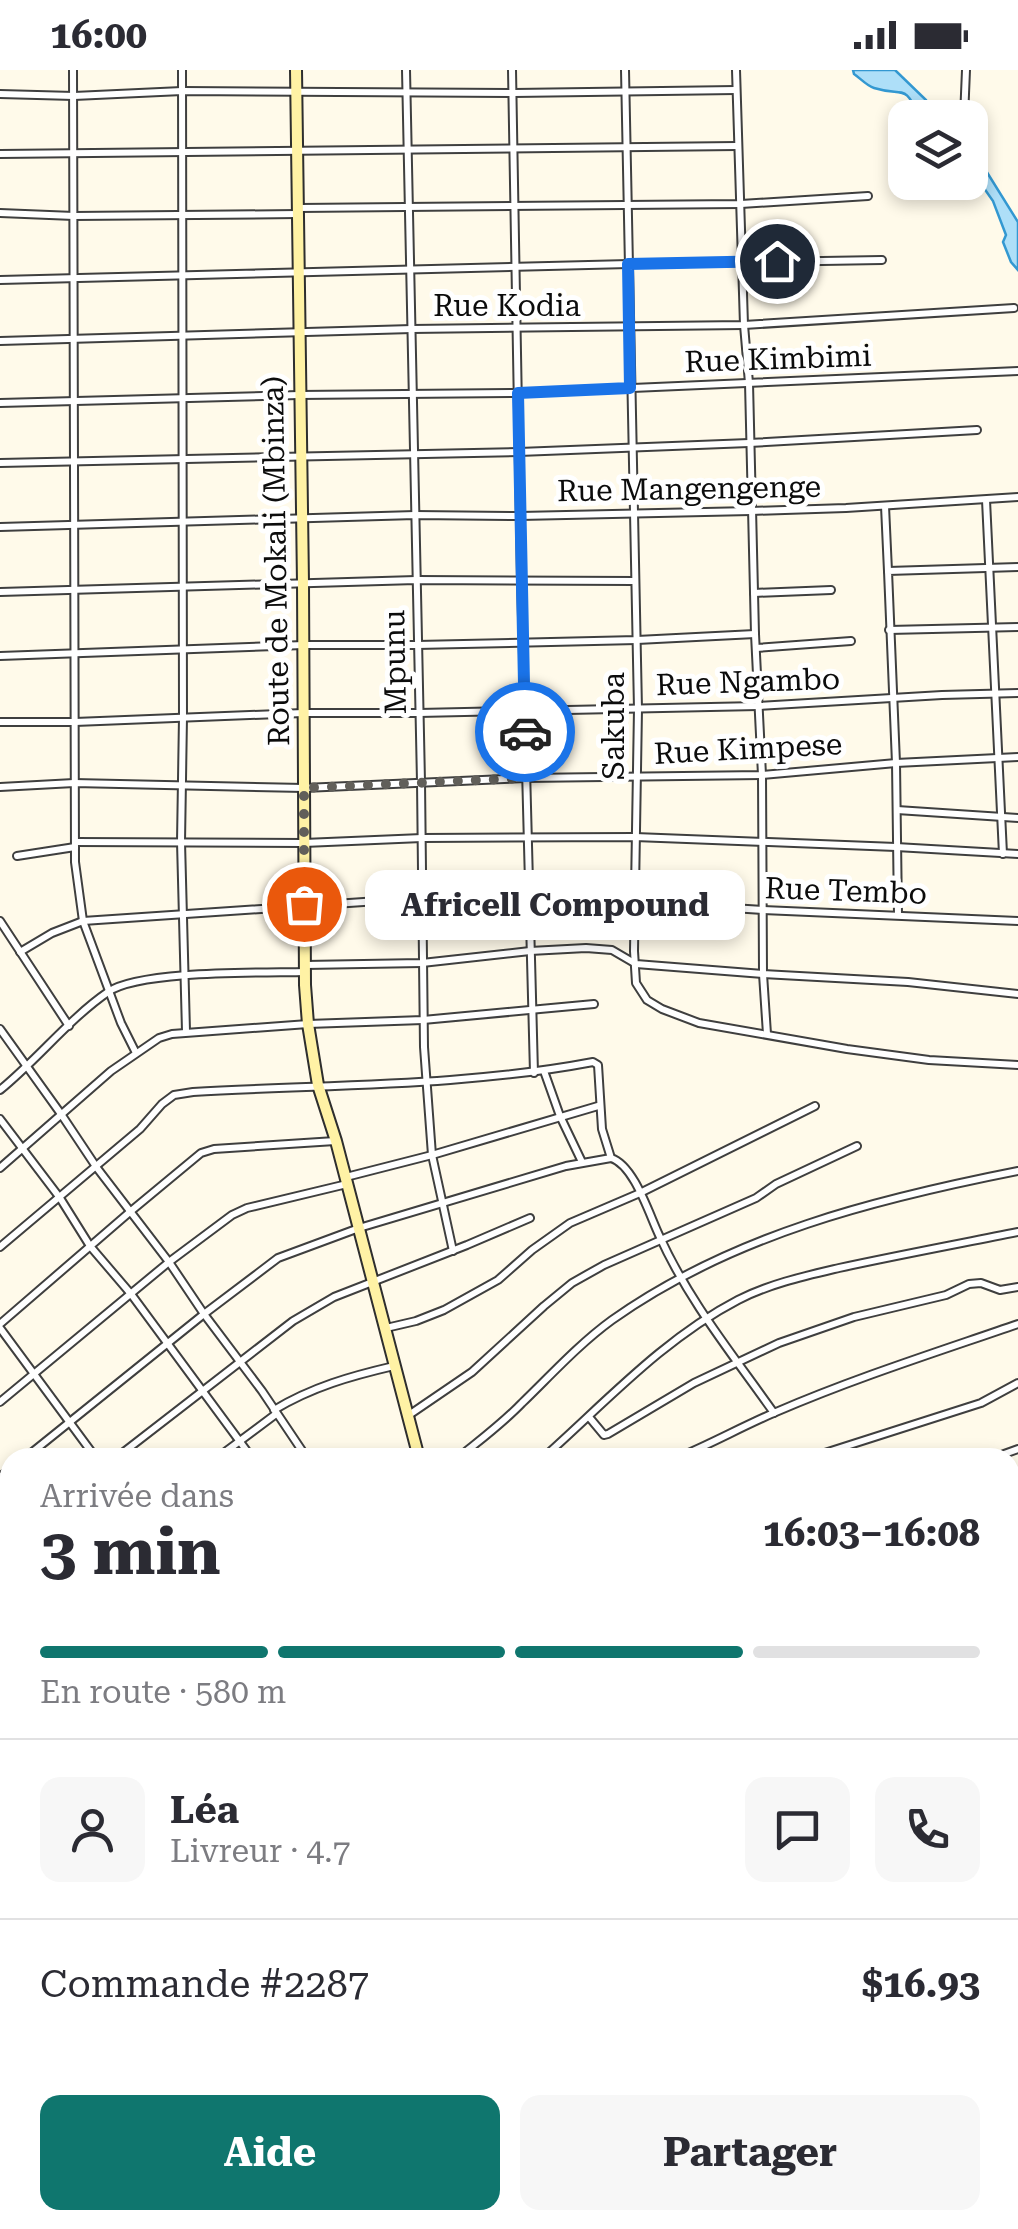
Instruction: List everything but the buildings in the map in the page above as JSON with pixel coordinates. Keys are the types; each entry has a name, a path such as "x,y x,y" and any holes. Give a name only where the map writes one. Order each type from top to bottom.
{"street":[{"path":"73,70 75,844 83,921 136,1053"},
{"path":"182,70 181,842 186,1032"},
{"name":"Route de Mokali (Mbinza)","path":"296,70 308,1024 318,1085 417,1448"},
{"name":"Mpunu","path":"406,70 426,1081 432,1155 453,1251"},
{"path":"512,70 520,578 534,1073"},
{"name":"Sakuba","path":"625,70 638,708 636,986 662,1010 699,1022 847,1049 1018,1066"},
{"path":"736,70 762,775 767,1034"},
{"path":"965,100 966,70"},
{"path":"0,94 736,90"},
{"path":"0,154 738,146"},
{"path":"0,214 182,215 410,206 741,204 868,196"},
{"path":"0,280 882,260"},
{"name":"Rue Kodia","path":"0,340 744,325 1014,308"},
{"name":"Rue Kimbimi","path":"0,404 518,393 1018,372"},
{"path":"0,463 519,452 977,430"},
{"name":"Rue Mangengenge","path":"0,526 751,511 1018,497"},
{"path":"986,500 1003,854"},
{"path":"885,506 898,915"},
{"path":"888,571 1018,567"},
{"path":"0,592 520,578 635,581"},
{"path":"754,593 831,590"},
{"path":"889,630 1018,628"},
{"path":"0,656 755,634"},
{"path":"756,648 852,642"},
{"name":"Rue Ngambo","path":"0,722 758,706 1018,693"},
{"name":"Rue Kimpese","path":"0,787 74,783 304,788 525,778 762,775 1018,757"},
{"path":"897,810 1018,818"},
{"path":"17,856 75,844 635,837 1018,854"},
{"name":"Rue Tembo","path":"20,952 83,921 422,898 593,899 1018,922"},
{"path":"0,921 70,1026"},
{"path":"0,1090 109,991 136,981 184,976 422,963 586,948 612,950 636,964 878,979 1018,994"},
{"path":"0,1168 111,1071 159,1038 186,1032 424,1020 594,1004"},
{"path":"0,1030 300,1448"},
{"path":"0,1247 140,1130 162,1104 174,1095 193,1092 426,1081 534,1073 596,1063 598,1106 611,1158"},
{"path":"544,1071 582,1162"},
{"path":"0,1402 232,1215 598,1106"},
{"path":"384,1328 444,1310 498,1280 570,1223 816,1106"},
{"path":"0,1118 60,1198 90,1246 132,1294 245,1448"},
{"path":"89,1448 0,1326 130,1210 201,1153 336,1141"},
{"path":"409,1416 472,1372 572,1283 756,1198 776,1184 857,1146"},
{"path":"37,1448 278,1258 359,1228 582,1162 611,1158 623,1163 705,1320 774,1413"},
{"path":"470,1448 597,1331 680,1276 730,1252 809,1223 936,1187 1018,1171"},
{"path":"129,1448 307,1313 334,1297 530,1218"},
{"path":"554,1448 638,1369 738,1300 794,1279 908,1252 1018,1232"},
{"path":"590,1417 608,1434 694,1383 778,1342 969,1284 982,1283 1000,1290 1018,1287"},
{"path":"701,1448 774,1413 886,1368 1018,1324"},
{"path":"230,1448 298,1395 396,1366"},
{"path":"836,1448 981,1403 1018,1383"}],"water":[{"path":"853,70 895,70 926,100 911,100 902,93 871,87"},
{"path":"988,174 1018,222 1018,270 1003,242 1006,235 988,194"}],"way so far":[{"path":"304,904 304,788 525,778 525,732"}],"place":[{"name":"Africell Compound","path":"304,904"}],"route":[{"path":"525,732 518,393 630,388 628,264 777,261"}]}
